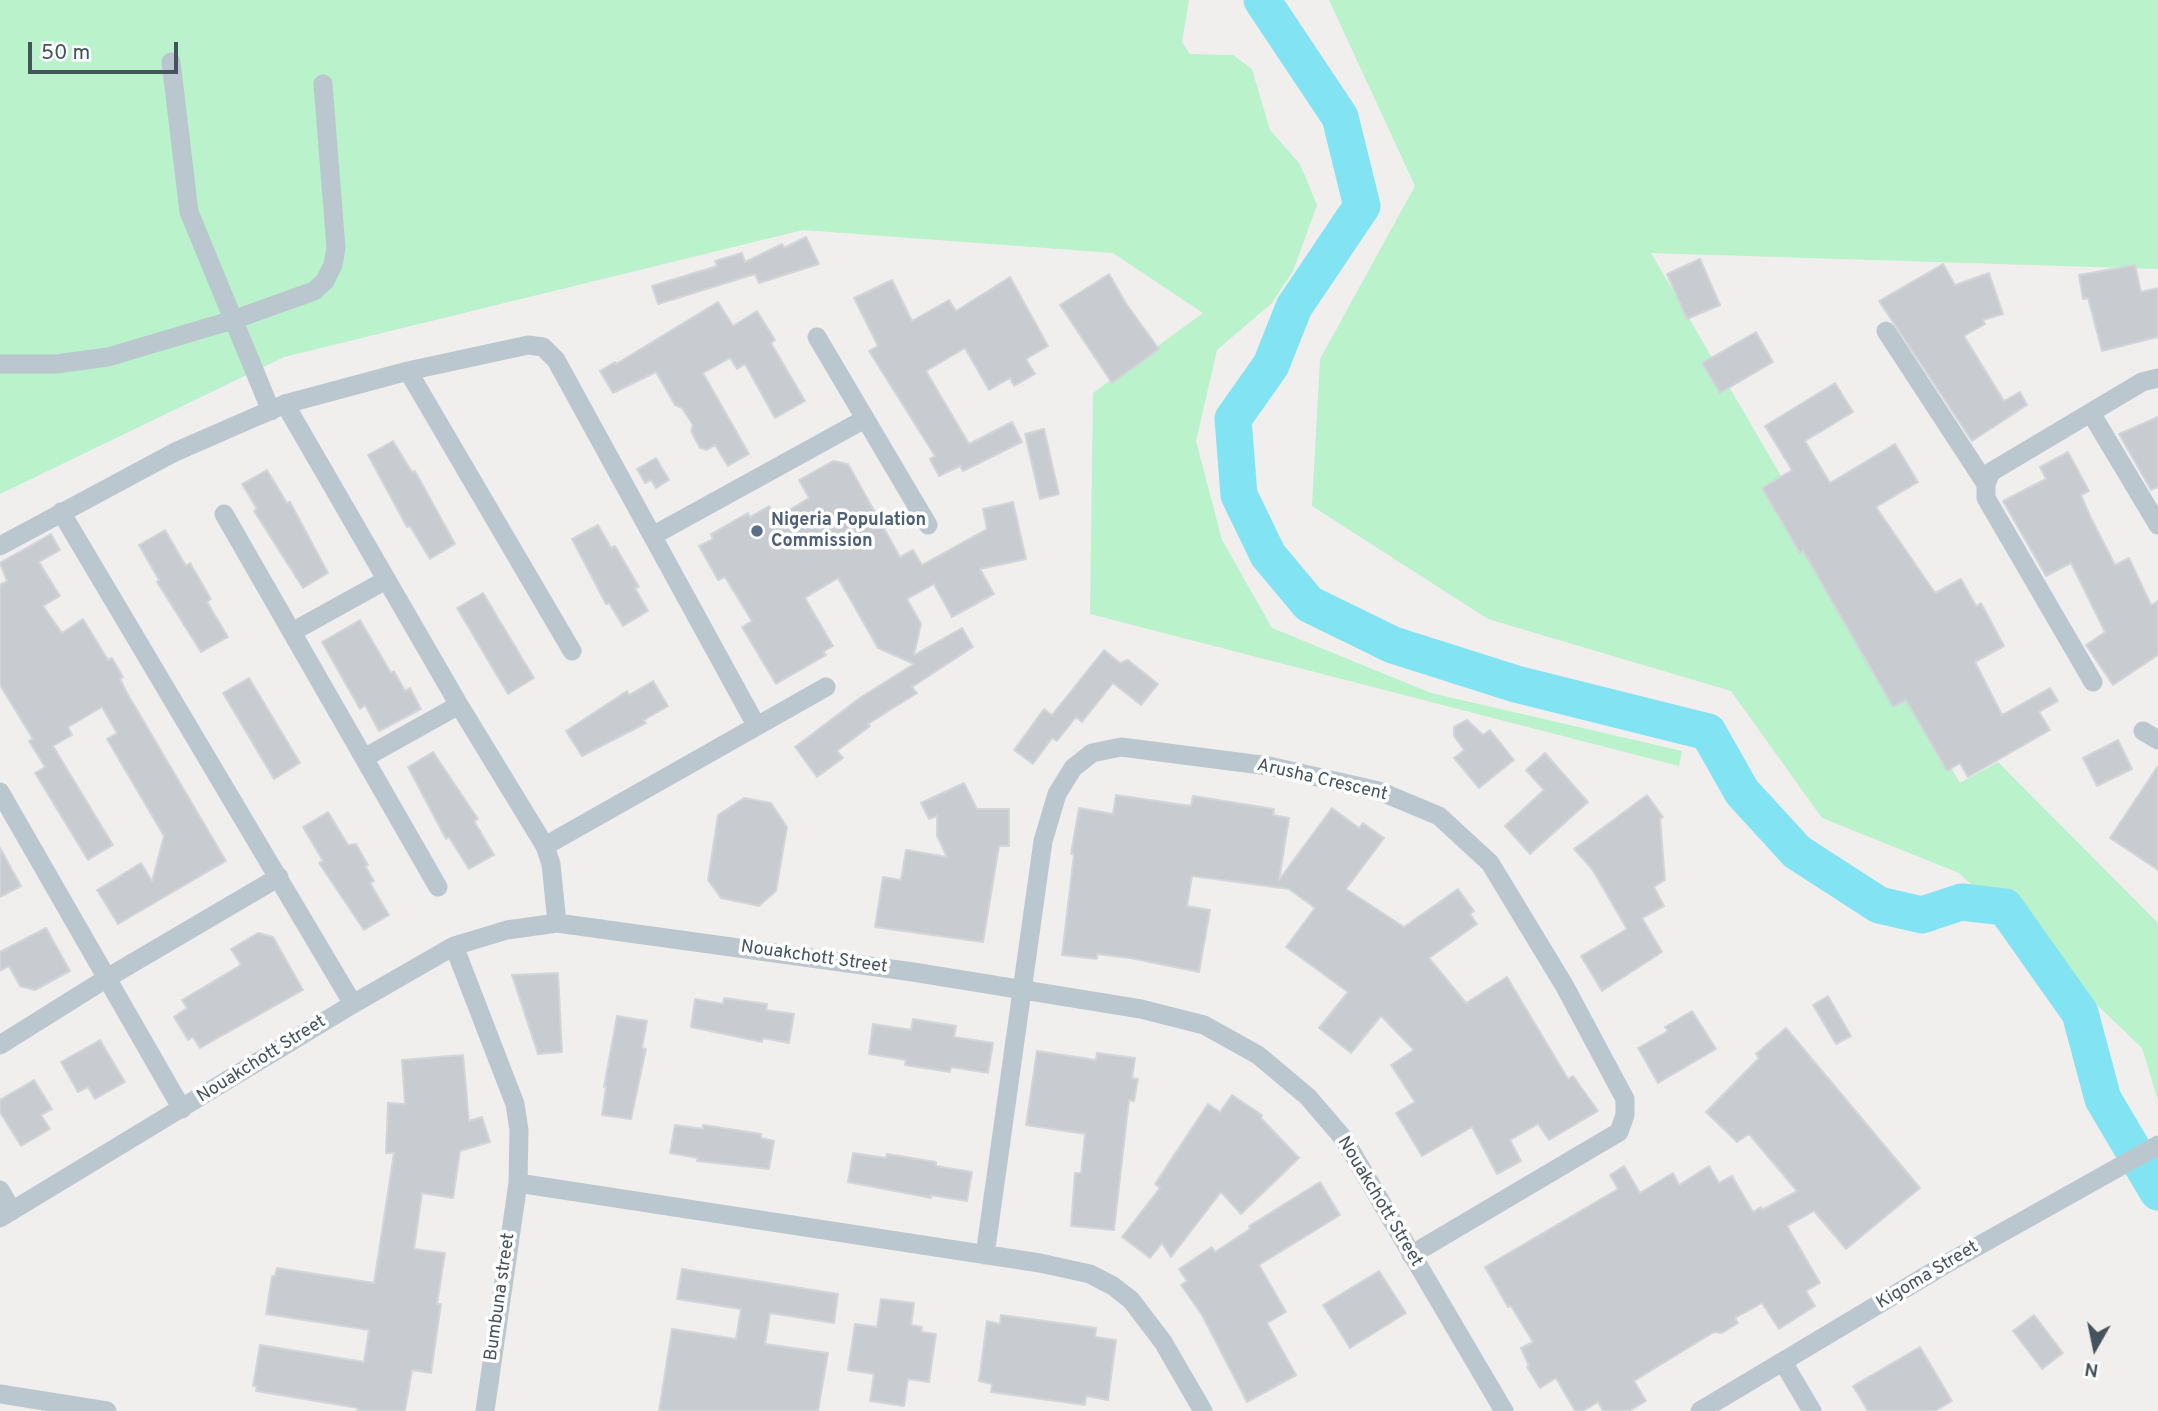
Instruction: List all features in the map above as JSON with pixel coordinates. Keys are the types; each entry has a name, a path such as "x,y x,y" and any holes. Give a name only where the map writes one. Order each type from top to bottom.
{"street":[{"path":"171,62 189,212 233,320 278,407 386,580 458,705 545,846 551,864 557,923"},
{"path":"0,364 56,364 108,357 233,320 314,291 325,281 333,265 336,248 323,84"},
{"path":"1886,331 1986,484"},
{"path":"817,337 863,420 928,525"},
{"path":"0,546 174,452 278,407 408,372 528,345 543,348 556,360 756,725"},
{"path":"408,372 572,651"},
{"path":"2093,682 1986,498 1986,484 1991,472 2141,382 2158,378"},
{"path":"2091,413 2158,525"},
{"path":"654,535 863,420"},
{"path":"61,512 353,1004"},
{"path":"224,514 438,887"},
{"path":"292,632 386,580"},
{"path":"545,846 826,687"},
{"path":"364,758 458,705"},
{"name":"Arusha Crescent","path":"985,1255 1043,841 1057,794 1073,768 1092,753 1121,747 1269,766 1380,791 1439,816 1490,863 1564,985 1625,1099 1625,1115 1619,1132 1410,1255"},
{"path":"0,792 182,1109"},
{"path":"0,1045 107,978 279,877"},
{"name":"Nouakchott Street","path":"6,1215 353,1004 454,946 508,930 557,923 1023,990 1141,1009 1204,1025 1258,1055 1308,1097 1344,1139 1504,1411"},
{"name":"Bumbuna street","path":"454,946 515,1104 519,1130 518,1183 485,1411"},
{"name":"Kigoma Street","path":"1700,1411 1946,1264 2158,1145"},
{"path":"518,1183 985,1255 1090,1274 1114,1286 1131,1300 1163,1342 1203,1411"},
{"path":"0,1190 6,1215"},
{"path":"1783,1363 1812,1411"},
{"path":"0,1394 107,1411"}],"green space":[{"path":"0,0 1189,0 1182,42 1190,54 1233,55 1252,69 1270,130 1300,164 1317,205 1293,271 1272,303 1217,350 1196,441 1222,540 1272,628 1431,693 1682,751 1679,766 1090,614 1093,393 1203,313 1113,253 803,230 284,357 0,494"},
{"path":"1329,0 2158,0 2158,269 1651,253 1960,783 1998,762 2158,923 2158,1100 2142,1048 1959,873 1822,818 1731,691 1488,619 1312,506 1320,359 1415,186"}],"building":[{"path":"806,237 819,264 759,283 755,274 658,304 652,286 717,266 715,261 742,253 745,262 782,244 784,248"},
{"path":"1700,259 1720,305 1687,319 1667,274"},
{"path":"1943,264 1955,285 1989,273 2003,314 1983,320 1985,324 1964,336 2004,401 2020,392 2027,405 1972,441 1879,301"},
{"path":"2135,265 2141,292 2158,288 2158,337 2102,351 2088,298 2083,299 2079,275"},
{"path":"1109,274 1127,305 1159,349 1112,383 1060,305"},
{"path":"1010,277 1048,346 1026,359 1035,374 1014,386 1010,378 989,390 965,348 926,371 969,444 1012,422 1022,442 963,471 960,466 939,476 930,459 935,456 869,351 878,346 854,298 892,280 912,321 949,300 956,311"},
{"path":"718,302 733,326 757,311 775,340 771,343 805,401 775,418 745,364 737,369 730,358 703,373 749,454 728,466 715,445 707,450 700,448 691,431 693,425 682,408 675,405 656,372 613,393 600,371"},
{"path":"1756,332 1773,362 1720,393 1702,363"},
{"path":"1835,383 1853,412 1805,441 1830,483 1895,444 1918,482 1876,507 1935,593 1961,579 1976,606 1981,603 2004,646 1975,662 2002,715 2050,688 2058,701 2039,712 2050,730 1968,777 1960,763 1947,771 1906,700 1893,707 1803,551 1800,553 1762,488 1792,470 1765,426"},
{"path":"2158,417 2158,487 2151,490 2119,434"},
{"path":"1044,429 1059,494 1040,499 1025,434"},
{"path":"393,441 412,472 415,471 455,544 430,559 410,526 407,527 368,455"},
{"path":"2068,452 2089,491 2081,495 2115,565 2129,558 2151,605 2158,601 2158,655 2113,685 2086,645 2105,632 2071,563 2046,576 2003,501 2046,479 2040,467"},
{"path":"656,458 669,480 656,488 651,480 645,483 637,469"},
{"path":"833,461 848,464 900,557 913,550 922,565 987,529 983,509 1013,502 1026,559 980,569 994,594 952,617 934,584 907,599 921,624 914,655 962,628 973,647 912,687 917,693 868,724 870,726 837,751 843,758 817,777 795,747 861,697 914,664 878,648 838,578 805,598 833,646 823,652 826,655 776,684 742,627 752,621 725,577 718,580 699,546 713,539 711,534 748,513 750,517 769,506 776,518 809,498 799,480"},
{"path":"267,470 287,503 290,502 328,573 303,588 254,511 257,509 242,484"},
{"path":"598,525 611,548 615,546 639,587 635,588 648,611 623,626 609,603 606,604 572,539"},
{"path":"165,530 186,566 190,563 211,599 207,602 228,637 201,652 157,582 159,580 139,545"},
{"path":"51,534 60,550 39,562 60,596 43,606 62,633 83,619 108,660 112,658 123,677 120,679 127,693 226,861 118,924 97,890 141,863 152,881 164,836 107,739 117,733 102,707 68,727 72,735 53,746 113,845 88,860 35,773 45,767 29,741 33,739 0,685 0,585 7,581 0,563"},
{"path":"483,593 534,678 508,694 457,608"},
{"path":"360,620 391,673 394,671 405,691 410,688 421,709 379,731 365,705 360,709 322,642"},
{"path":"1104,650 1120,663 1128,660 1158,684 1141,705 1113,683 1082,722 1076,717 1057,741 1052,738 1033,764 1014,750 1044,709 1052,715"},
{"path":"249,678 300,763 274,779 223,693"},
{"path":"653,681 668,706 644,720 646,723 582,756 566,731 627,691 629,695"},
{"path":"1467,720 1483,735 1490,730 1514,760 1479,788 1454,758 1464,750 1454,736 1454,727"},
{"path":"2118,740 2132,769 2097,786 2083,758"},
{"path":"433,752 478,819 474,821 494,855 469,869 449,837 446,839 408,767"},
{"path":"1545,753 1588,802 1530,854 1505,826 1544,790 1526,770"},
{"path":"2158,766 2158,870 2110,838"},
{"path":"964,783 977,809 1009,809 1009,846 999,846 983,942 875,927 883,877 901,880 906,850 947,857 937,836 937,816 929,819 921,803"},
{"path":"1116,795 1191,806 1193,796 1274,809 1273,815 1289,818 1279,880 1332,808 1359,828 1363,823 1384,838 1346,889 1404,927 1458,889 1474,911 1470,914 1477,924 1429,958 1466,1003 1507,977 1568,1079 1573,1076 1598,1111 1549,1140 1538,1124 1510,1140 1521,1161 1497,1174 1472,1127 1422,1156 1396,1113 1415,1102 1391,1065 1414,1050 1381,1016 1351,1053 1319,1028 1348,992 1286,947 1315,908 1289,889 1192,876 1187,906 1210,910 1199,972 1130,958 1097,954 1097,959 1062,955 1074,854 1071,854 1079,808 1113,814"},
{"path":"1647,795 1663,817 1660,819 1665,880 1654,887 1664,906 1642,918 1662,952 1602,991 1581,956 1627,929 1592,869 1574,849"},
{"path":"744,798 771,803 787,827 776,891 759,906 721,898 708,880 718,815"},
{"path":"328,812 348,845 356,844 374,881 370,883 389,915 364,930 319,863 323,861 303,827"},
{"path":"0,848 21,886 0,897"},
{"path":"46,928 70,971 35,990 20,986 9,966 0,971 0,952"},
{"path":"258,933 273,937 303,990 200,1048 193,1037 188,1040 174,1017 187,1008 182,1000 241,965 231,949"},
{"path":"558,973 562,1052 538,1054 512,975"},
{"path":"1828,996 1851,1036 1836,1044 1813,1005"},
{"path":"724,998 767,1004 766,1010 794,1014 789,1043 763,1038 762,1042 691,1027 695,999 723,1004"},
{"path":"1692,1011 1716,1049 1658,1083 1638,1048 1668,1031 1665,1027"},
{"path":"617,1016 647,1021 642,1048 646,1049 631,1119 602,1115 604,1087"},
{"path":"913,1019 956,1026 954,1037 993,1043 988,1073 951,1067 950,1072 905,1065 906,1060 869,1054 873,1024 911,1030"},
{"path":"1786,1028 1920,1188 1846,1249 1814,1211 1787,1226 1820,1283 1806,1291 1815,1306 1779,1329 1762,1303 1735,1318 1738,1323 1722,1333 1714,1332 1634,1381 1646,1401 1629,1411 1603,1411 1598,1402 1583,1411 1575,1411 1556,1378 1540,1388 1527,1367 1529,1366 1521,1348 1533,1342 1511,1306 1508,1307 1485,1267 1618,1189 1610,1175 1624,1166 1640,1193 1673,1173 1679,1185 1709,1166 1719,1183 1732,1176 1753,1212 1797,1191 1749,1134 1737,1142 1706,1112 1759,1058 1756,1054"},
{"path":"100,1040 125,1082 95,1099 88,1087 78,1092 61,1062"},
{"path":"1037,1051 1096,1060 1097,1053 1135,1058 1132,1078 1138,1079 1134,1101 1129,1100 1114,1230 1071,1226 1075,1173 1081,1173 1085,1134 1026,1125"},
{"path":"463,1055 469,1121 482,1117 490,1142 460,1151 453,1198 422,1193 414,1249 445,1253 431,1373 412,1370 405,1411 357,1411 358,1408 256,1391 257,1386 253,1386 260,1345 364,1362 369,1330 266,1314 272,1276 275,1276 277,1268 374,1283 394,1153 386,1153 388,1103 405,1104 402,1060"},
{"path":"34,1080 52,1109 41,1115 50,1129 21,1146 0,1112 0,1100"},
{"path":"1232,1095 1262,1115 1261,1118 1299,1158 1241,1214 1221,1192 1171,1257 1162,1243 1150,1258 1122,1237 1160,1188 1155,1184 1208,1104 1220,1112"},
{"path":"675,1125 703,1129 703,1125 761,1134 761,1138 774,1141 769,1169 697,1161 698,1158 670,1153"},
{"path":"853,1153 886,1158 887,1154 936,1162 936,1166 972,1172 967,1201 931,1195 931,1198 848,1182"},
{"path":"1320,1182 1340,1215 1259,1265 1286,1312 1267,1323 1296,1375 1247,1402 1202,1315 1181,1285 1187,1281 1179,1269 1212,1247 1215,1252 1250,1229 1249,1226"},
{"path":"682,1269 838,1294 834,1323 770,1313 765,1344 828,1353 818,1411 659,1411 672,1329 736,1339 741,1309 677,1299"},
{"path":"1379,1271 1406,1313 1350,1348 1323,1305"},
{"path":"881,1299 914,1303 911,1325 922,1327 921,1332 936,1334 929,1382 908,1379 904,1406 870,1401 874,1374 848,1370 855,1324 877,1327"},
{"path":"1001,1315 1096,1328 1095,1337 1116,1340 1108,1400 1086,1396 1085,1405 991,1392 992,1384 979,1381 987,1321 1000,1324"},
{"path":"2034,1315 2063,1353 2042,1369 2013,1331"},
{"path":"1920,1347 1952,1401 1935,1411 1868,1411 1853,1386"}],"waterway":[{"path":"1262,0 1340,117 1362,206 1294,307 1271,365 1233,419 1239,495 1268,555 1309,604 1393,645 1516,684 1708,732 1742,792 1797,852 1879,905 1922,915 1961,902 2005,907 2080,1013 2103,1099 2158,1192"}],"place":[{"name":"Nigeria Population Commission","path":"757,531"}]}
